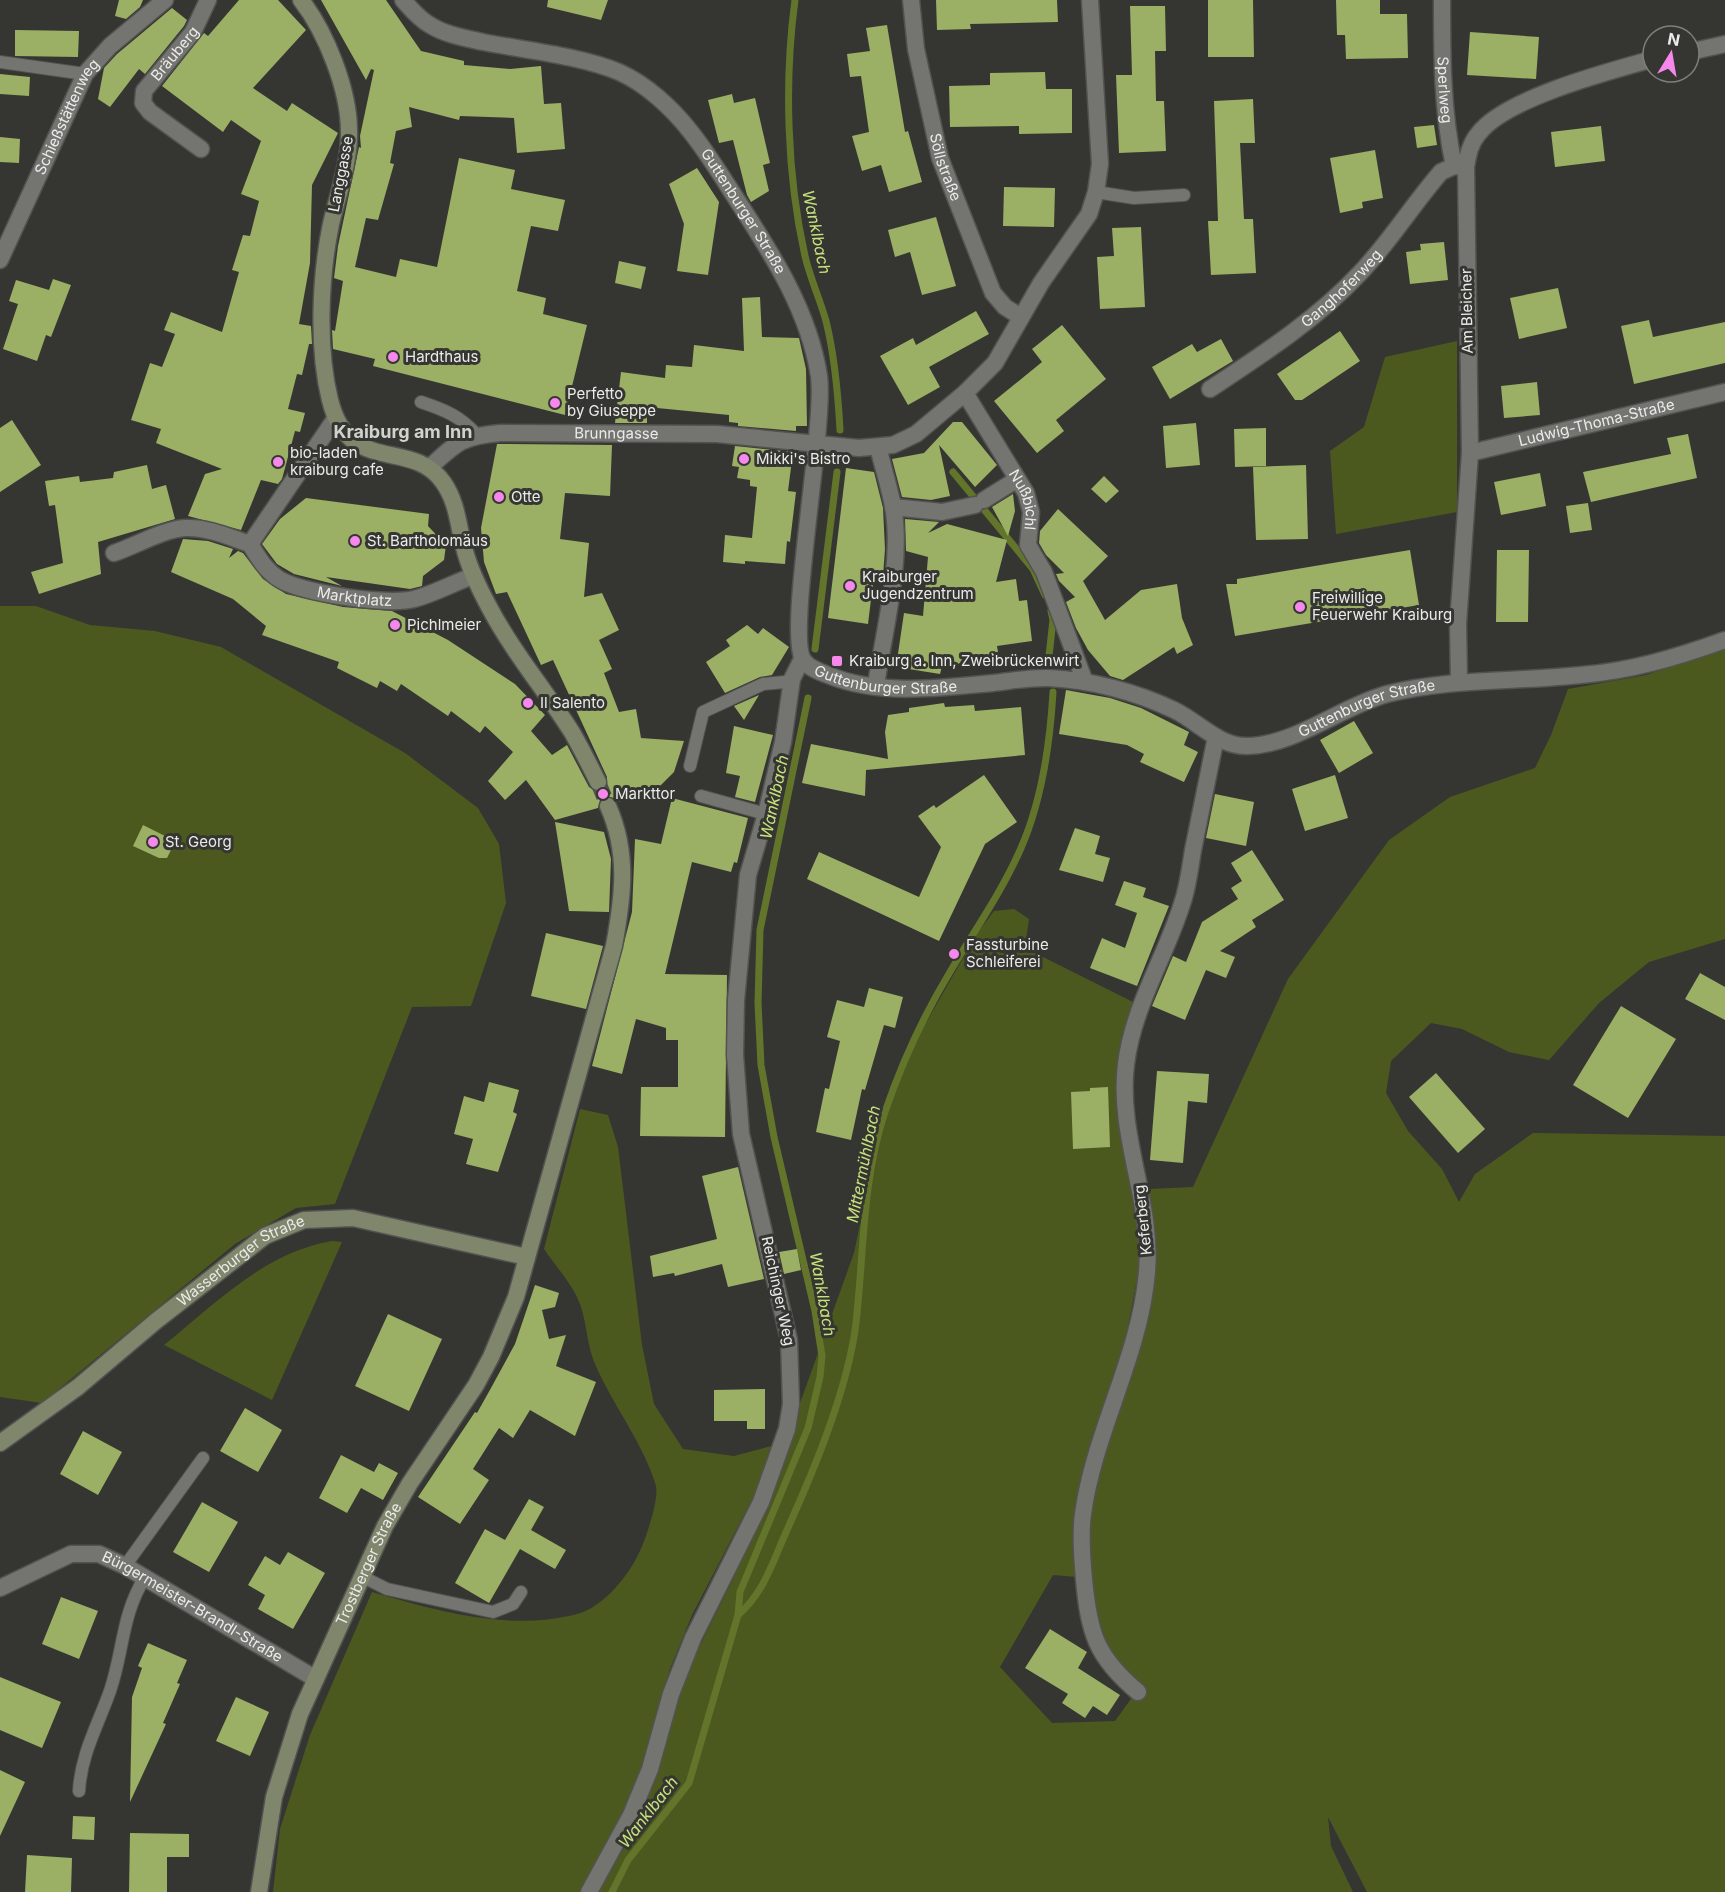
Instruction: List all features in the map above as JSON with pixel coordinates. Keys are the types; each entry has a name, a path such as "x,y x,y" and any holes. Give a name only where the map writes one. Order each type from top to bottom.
{"main road":[{"name":"Langgasse","path":"302,0 319,27 330,52 345,103 350,132 324,273 322,357 335,419"},
{"path":"335,419 345,434 373,452 413,461 429,468 444,483 451,495 473,576 510,641 574,736 598,782"},
{"name":"Trostberger Straße","path":"259,1892 274,1797 300,1714 385,1526 410,1483 476,1385 516,1297 614,946 622,901 623,849 608,806"},
{"name":"Wasserburger Straße","path":"0,1443 78,1387 236,1257 284,1226 304,1220 347,1217 527,1257"}],"street":[{"name":"Schießstättenweg","path":"0,260 86,74 110,46 165,0"},
{"name":"Bräuberg","path":"201,149 150,112 143,103 144,91 193,32 208,0"},
{"name":"Guttenburger Straße","path":"403,0 417,16 442,32 598,65 625,75 662,102 688,128 761,236 794,297 808,329 819,380 816,444 801,591 798,647 802,659 823,674 841,680 876,686 931,689 1045,677 1085,682 1153,700 1180,713 1216,737 1239,745 1270,742 1385,695 1459,682 1539,679 1625,670 1662,661 1725,640"},
{"name":"Söllstraße","path":"911,0 916,49 940,158 989,286 1005,307 1021,317"},
{"path":"965,393 995,363 1021,317 1089,214 1096,192 1100,164 1090,0"},
{"name":"Sperlweg","path":"1442,0 1442,87 1446,132 1460,167"},
{"path":"1701,49 1725,44"},
{"name":"Am Bleicher","path":"1459,682 1458,624 1470,453 1460,167 1479,133 1491,122 1533,99 1593,75 1641,62"},
{"name":"Ganghoferweg","path":"1210,389 1298,330 1331,301 1361,272 1441,172 1460,167"},
{"name":"Ludwig-Thoma-Straße","path":"1470,453 1725,392"},
{"name":"Brunngasse","path":"429,468 456,442 477,435 717,434 816,444 878,447 893,445 916,434 965,393"},
{"name":"Nußbichl","path":"965,393 1030,504 1028,545 1048,582 1085,682"},
{"path":"114,553 169,531 185,528 208,530 250,544 335,419"},
{"path":"876,686 895,561 893,507 878,447"},
{"path":"893,507 942,512 980,503 1016,480"},
{"name":"Marktplatz","path":"250,544 260,562 278,579 329,594 387,601 411,600 473,576"},
{"name":"Reichinger Weg","path":"589,1892 632,1815 650,1769 671,1694 693,1638 761,1502 787,1429 791,1404 789,1340 741,1134 735,1055 740,938 748,875 766,814 783,742 792,679 802,659"},
{"name":"Keferberg","path":"1138,1692 1106,1661 1094,1637 1085,1590 1083,1516 1090,1479 1139,1319 1148,1273 1143,1200 1124,1099 1125,1065 1131,1031 1182,903 1216,737"},
{"name":"Bürgermeister-Brandl-Straße","path":"0,1588 70,1554 99,1554 145,1577 316,1679"}],"lane":[{"path":"0,62 86,74"},
{"path":"1096,192 1134,198 1184,195"},
{"path":"422,402 450,411 462,419 477,435"},
{"path":"690,766 703,712 763,684 792,679"},
{"path":"701,796 766,814"},
{"path":"125,1566 203,1458"},
{"path":"79,1791 80,1770 111,1689 131,1598 145,1577"},
{"path":"363,1577 387,1589 485,1611 505,1609 513,1604 521,1592"}],"green space":[{"path":"1457,341 1457,512 1336,534 1330,451 1364,427 1385,357"},
{"path":"0,606 36,606 90,625 155,631 221,647 405,753 478,808 499,844 506,903 471,1006 412,1007 335,1204 296,1208 235,1244 42,1403 0,1397"},
{"path":"1725,649 1725,939 1649,962 1599,1003 1549,1060 1509,1052 1462,1029 1431,1023 1391,1061 1386,1093 1408,1131 1442,1169 1459,1202 1475,1174 1533,1133 1725,1136 1725,1892 1367,1892 1328,1817 1331,1846 1353,1892 596,1892 628,1842 665,1748 683,1680 733,1579 757,1523 854,1253 881,1124 903,1063 978,932 994,911 1014,909 1029,919 1025,948 1133,1002 1119,1060 1138,1216 1140,1265 1125,1341 1105,1413 1098,1479 1153,1225 1149,1189 1193,1187 1288,979 1389,840 1450,797 1535,768 1551,735 1568,689 1646,675","holes":["1053,1575 1077,1577 1111,1676 1131,1699 1115,1721 1052,1723 1000,1667"]},
{"path":"580,1109 608,1115 618,1147 642,1345 654,1404 683,1449 734,1456 775,1445 758,1488 692,1615 670,1669 634,1791 580,1892 273,1892 280,1829 310,1735 372,1592 473,1617 525,1621 551,1619 577,1614 597,1605 622,1580 643,1545 654,1509 656,1486 644,1454 595,1364 578,1300 544,1249"},
{"path":"332,1241 342,1242 272,1400 164,1345 222,1297 263,1268 308,1247"}],"building":[{"path":"119,0 143,0 140,7 126,19 115,16"},
{"path":"239,0 278,0 306,30 253,88 287,111 292,103 338,133 312,185 310,263 299,324 311,326 312,344 309,344 302,375 297,374 288,409 305,413 300,432 295,431 282,479 278,484 261,480 241,530 188,516 205,474 222,469 156,443 161,429 131,420 150,363 162,367 175,334 164,330 171,312 222,332 239,272 232,270 243,235 250,236 259,201 241,194 261,141 231,120 223,132 162,86 204,33 208,36"},
{"path":"321,0 386,0 421,51 464,61 464,65 510,69 541,66 544,104 561,103 565,149 517,153 514,118 460,116 459,120 409,107 412,127 396,131 390,163 394,164 378,220 366,218 355,267 396,277 400,259 437,267 459,158 515,170 511,189 565,200 558,231 531,226 517,291 546,298 543,314 587,325 565,415 373,366 375,359 333,349 332,330 335,331 343,281 334,278 338,246 359,147 361,148 360,136 374,70 371,69 366,80"},
{"path":"548,0 608,0 601,20 547,7"},
{"path":"936,0 1057,0 1058,22 970,24 971,29 937,30"},
{"path":"1208,0 1253,0 1254,57 1208,57"},
{"path":"1336,0 1380,0 1380,14 1407,14 1408,58 1346,59 1345,35 1337,35"},
{"path":"1130,6 1165,6 1166,51 1155,51 1156,101 1164,101 1166,151 1119,153 1116,75 1132,75"},
{"path":"172,8 187,20 145,74 139,69 110,107 98,99 104,68 117,54"},
{"path":"887,25 905,132 908,131 922,182 889,192 881,165 862,171 852,136 869,132 861,76 850,77 847,54 870,51 866,28"},
{"path":"15,30 79,31 78,57 15,56"},
{"path":"1470,32 1539,37 1536,79 1467,75"},
{"path":"1045,72 1046,89 1072,89 1072,133 1019,134 1019,126 950,127 949,86 990,85 990,73"},
{"path":"0,74 30,77 29,96 0,94"},
{"path":"732,94 734,103 755,98 770,163 763,165 769,191 751,202 747,195 733,140 719,143 708,100"},
{"path":"1253,99 1255,143 1240,143 1244,219 1253,219 1256,273 1211,275 1208,221 1218,221 1214,101"},
{"path":"1434,125 1437,145 1417,148 1414,127"},
{"path":"1601,126 1605,161 1555,167 1551,132"},
{"path":"0,137 20,139 19,163 0,162"},
{"path":"1375,150 1383,198 1362,202 1363,208 1340,213 1330,158"},
{"path":"697,168 719,202 708,275 677,271 684,224 669,184"},
{"path":"1004,187 1055,188 1054,227 1003,226"},
{"path":"936,217 956,286 922,295 910,252 895,257 888,230"},
{"path":"1141,227 1145,307 1100,309 1097,257 1114,256 1112,228"},
{"path":"1444,242 1448,280 1410,284 1406,252 1421,250 1420,244"},
{"path":"619,261 646,267 641,289 615,283"},
{"path":"53,279 71,285 51,337 46,335 37,361 3,349 18,304 9,301 16,280 49,290"},
{"path":"1558,288 1567,328 1519,339 1510,298"},
{"path":"760,297 762,337 799,338 806,369 807,426 796,426 796,431 738,426 738,423 729,422 729,415 647,407 647,423 615,423 621,372 665,378 666,365 692,367 694,345 744,351 742,298"},
{"path":"976,311 989,334 929,367 940,387 908,405 880,356 913,338 916,345"},
{"path":"1649,320 1653,337 1725,322 1725,363 1634,384 1621,326"},
{"path":"1062,325 1106,379 1056,420 1064,431 1037,453 994,401 1042,362 1032,349"},
{"path":"1340,331 1360,361 1302,400 1295,400 1277,374"},
{"path":"1221,339 1233,361 1170,399 1152,367 1192,344 1197,352"},
{"path":"1537,382 1540,415 1504,418 1501,386"},
{"path":"12,420 41,465 0,492 0,428"},
{"path":"953,422 962,422 997,465 975,487 939,445 950,496 931,500 902,497 892,459 924,453"},
{"path":"1196,423 1200,465 1166,468 1163,426"},
{"path":"1266,428 1266,466 1235,467 1234,429"},
{"path":"1688,434 1697,478 1591,502 1583,472 1671,454 1667,438"},
{"path":"497,444 612,445 610,496 565,493 560,539 589,543 584,597 602,593 619,630 599,640 612,669 604,673 619,712 636,709 641,738 684,741 674,772 656,790 618,802 614,798 605,796 600,800 598,808 555,820 526,780 505,800 488,781 513,752 485,726 480,733 451,711 448,716 401,684 397,691 380,681 377,688 337,668 339,662 262,635 266,626 233,599 171,572 183,539 208,541 233,549 229,558 238,551 243,553 263,579 286,594 343,607 392,611 448,640 515,684 545,715 531,731 552,755 567,745 589,787 602,792 607,787 607,777 553,660 541,665 507,592 496,594 484,562 481,528"},
{"path":"735,446 793,452 788,491 796,492 785,564 723,562 725,535 752,538 757,487 750,486 750,480 737,478 739,467 732,466"},
{"path":"147,465 152,489 166,485 175,519 98,542 101,574 39,594 31,572 63,563 55,505 49,506 45,481 79,476 80,482 113,478 114,472"},
{"path":"1306,465 1308,539 1256,540 1253,467"},
{"path":"846,468 874,472 883,508 885,549 883,576 874,575 868,624 828,618"},
{"path":"1540,473 1546,506 1501,515 1494,482"},
{"path":"1104,476 1119,491 1106,503 1091,489"},
{"path":"1013,494 1015,511 1008,536 992,507"},
{"name":"St. Bartholomäus","path":"306,498 429,514 428,526 446,545 444,560 423,576 422,586 410,589 326,577 342,586 294,574 277,564 262,544 280,519"},
{"path":"1588,503 1592,530 1570,533 1566,506"},
{"path":"1058,509 1108,556 1083,581 1105,620 1141,590 1177,584 1182,618 1193,645 1177,654 1174,647 1123,680 1110,676 1088,650 1076,628 1066,602 1075,597 1059,581 1056,574 1064,573 1046,555 1039,543 1040,531"},
{"path":"905,519 939,522 928,533 947,524 1007,540 996,582 1016,579 1019,601 1027,600 1032,641 997,646 999,658 942,666 940,674 896,667 904,613 923,616 928,557 906,551"},
{"path":"1410,550 1419,605 1235,636 1226,584 1237,584 1237,579"},
{"path":"1497,550 1529,550 1528,622 1496,622"},
{"path":"747,625 758,634 763,628 789,647 772,675 760,677 725,693 706,662 730,646 726,640"},
{"path":"1066,690 1110,698 1141,708 1189,732 1184,745 1198,752 1184,782 1140,762 1144,754 1127,745 1059,734"},
{"path":"759,695 744,720 734,706"},
{"path":"944,703 945,707 974,705 975,711 1021,707 1025,755 866,770 865,796 802,783 811,744 888,759 885,732 888,715 909,712 909,708"},
{"path":"1354,721 1373,753 1339,773 1320,740"},
{"path":"734,726 773,735 755,802 735,797 740,776 726,773"},
{"path":"984,775 1017,822 985,844 939,941 807,879 819,852 919,897 941,847 918,816 934,805 936,808"},
{"path":"1335,775 1348,818 1305,831 1292,789"},
{"path":"1215,794 1254,802 1246,846 1206,838"},
{"path":"672,798 748,818 737,863 734,862 731,872 692,862 665,974 727,975 725,1137 640,1136 641,1087 678,1087 678,1040 666,1040 666,1028 636,1019 622,1074 592,1066 632,912 635,839 661,844"},
{"path":"555,822 604,832 611,859 609,912 569,911"},
{"name":"St. Georg","path":"143,825 169,838 173,846 167,858 159,858 133,846"},
{"path":"1075,828 1100,836 1095,854 1110,858 1103,882 1059,870"},
{"path":"1252,850 1284,900 1252,920 1256,927 1220,951 1235,957 1226,978 1206,970 1185,1020 1152,1006 1173,956 1186,962 1202,922 1238,899 1231,888 1242,881 1231,863"},
{"path":"1124,881 1146,888 1143,897 1169,906 1137,986 1090,968 1102,938 1125,948 1137,913 1115,905"},
{"path":"546,933 603,946 586,1009 531,996"},
{"path":"1700,973 1725,987 1725,1020 1685,999"},
{"path":"869,988 903,997 895,1028 884,1025 865,1090 862,1089 851,1140 816,1132 825,1088 829,1089 840,1041 827,1037 837,1000 864,1007"},
{"path":"1621,1006 1676,1039 1628,1118 1573,1085"},
{"path":"1157,1071 1209,1074 1207,1103 1188,1101 1183,1163 1150,1160"},
{"path":"1436,1073 1485,1129 1458,1153 1409,1097"},
{"path":"489,1082 519,1090 513,1112 517,1114 498,1172 466,1164 473,1139 454,1134 464,1096 484,1102"},
{"path":"1108,1087 1110,1147 1073,1149 1071,1092"},
{"path":"738,1167 764,1279 728,1287 722,1264 675,1276 674,1273 653,1277 650,1256 717,1239 702,1176"},
{"path":"797,1249 801,1270 784,1274 779,1252"},
{"path":"535,1285 559,1293 555,1307 542,1310 549,1339 566,1335 556,1366 596,1382 575,1436 530,1410 513,1438 499,1428 473,1469 489,1480 460,1524 418,1497 475,1412 477,1413 491,1388 515,1344"},
{"path":"388,1314 442,1339 409,1411 355,1386"},
{"path":"765,1389 765,1429 747,1429 747,1421 714,1421 714,1390"},
{"path":"245,1408 282,1430 258,1472 220,1451"},
{"path":"83,1431 122,1452 98,1495 60,1474"},
{"path":"341,1455 374,1472 379,1463 398,1473 383,1500 361,1488 347,1513 319,1498"},
{"path":"529,1499 544,1507 531,1530 566,1550 555,1569 520,1549 489,1603 455,1583 485,1529 505,1540"},
{"path":"202,1502 238,1522 209,1572 173,1552"},
{"path":"288,1552 325,1573 293,1629 258,1609 265,1595 248,1585 265,1556 280,1565"},
{"path":"61,1597 98,1611 79,1659 42,1644"},
{"path":"1050,1629 1087,1652 1078,1668 1120,1695 1107,1715 1093,1706 1085,1718 1062,1703 1068,1694 1025,1668"},
{"path":"148,1643 187,1660 177,1683 180,1684 163,1723 166,1724 130,1802 132,1697 142,1668 138,1666"},
{"path":"0,1677 61,1702 42,1748 0,1730"},
{"path":"236,1697 269,1712 250,1756 216,1741"},
{"path":"0,1770 25,1782 0,1836"},
{"path":"73,1816 95,1817 94,1840 72,1839"},
{"path":"130,1833 189,1834 189,1857 167,1857 167,1892 129,1892"},
{"path":"27,1855 72,1858 71,1892 25,1892"}],"waterway":[{"name":"Wanklbach","path":"795,0 789,63 789,128 794,194 805,256 829,335 836,375 840,430"},
{"name":"Wanklbach","path":"815,649 837,472"},
{"name":"Mittermühlbach","path":"953,472 1033,569 1045,595"},
{"name":"Mittermühlbach","path":"1049,656 1053,620 1051,611"},
{"name":"Mittermühlbach","path":"738,1615 755,1597 767,1576 829,1429 852,1348 868,1190 877,1138 891,1094 922,1023 950,972 997,896 1021,848 1044,772 1053,692"},
{"name":"Wanklbach","path":"612,1892 628,1860 689,1783 738,1615 740,1592 808,1428 820,1377 822,1356 815,1311 774,1137 761,1065 758,1003 760,930 808,698"}],"tunnel":[{"path":"598,782 608,806"}],"place":[{"name":"Hardthaus","path":"393,357"},
{"name":"Perfetto by Giuseppe","path":"555,403"},
{"name":"Mikki's Bistro","path":"744,459"},
{"name":"bio-laden kraiburg cafe","path":"278,462"},
{"name":"Otte","path":"499,497"},
{"name":"St. Bartholomäus","path":"355,541"},
{"name":"Kraiburger Jugendzentrum","path":"850,586"},
{"name":"Freiwillige Feuerwehr Kraiburg","path":"1300,607"},
{"name":"Pichlmeier","path":"395,625"},
{"name":"Kraiburg a. Inn, Zweibrückenwirt","path":"837,661"},
{"name":"Il Salento","path":"528,703"},
{"name":"Markttor","path":"603,794"},
{"name":"St. Georg","path":"153,842"},
{"name":"Fassturbine Schleiferei","path":"954,954"}],"district":[{"name":"Kraiburg am Inn","path":"403,432"}]}
